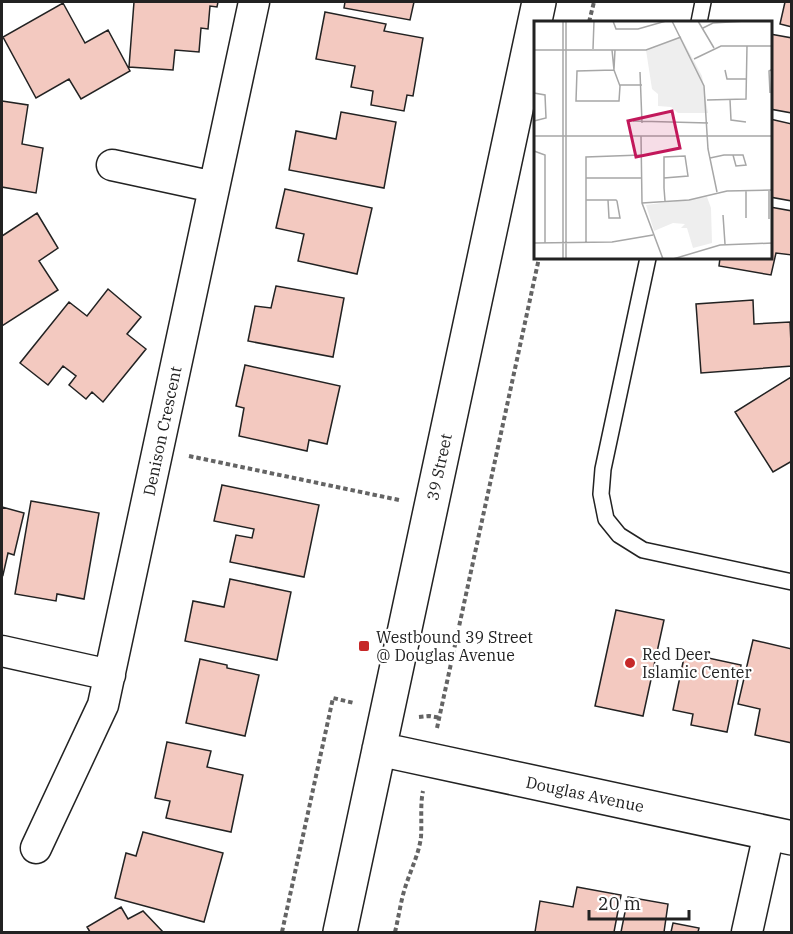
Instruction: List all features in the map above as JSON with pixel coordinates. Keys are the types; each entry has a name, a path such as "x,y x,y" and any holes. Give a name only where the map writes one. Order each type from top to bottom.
{"street":[{"name":"Denison Crescent","path":"36,848 103,705 254,2"},
{"name":"39 Street","path":"535,21 539,2"},
{"name":"39 Street","path":"340,933 534,25"},
{"path":"112,165 214,187"},
{"path":"2,651 110,675"},
{"name":"Douglas Avenue","path":"379,749 780,836"},
{"path":"747,933 780,836"}],"lane":[{"path":"699,21 703,2"},
{"path":"648,260 603,469 601,494 606,519 619,534 643,550 792,582"}],"path":[{"path":"589,21 594,2"},
{"path":"437,729 539,260"},
{"path":"158,450 399,500"},
{"path":"282,933 333,698 354,703"},
{"path":"429,716 441,718"},
{"path":"395,933 421,836 423,807 421,798"}],"building":[{"path":"134,2 218,2 217,7 210,6 208,29 201,28 199,52 175,50 173,70 129,67"},
{"path":"345,2 414,2 410,20 344,8"},
{"path":"785,2 792,2 792,27 780,24"},
{"path":"63,3 85,43 108,30 130,71 81,99 69,79 36,98 3,37"},
{"path":"325,12 386,24 384,31 423,38 413,96 407,95 404,111 371,105 373,91 351,87 355,66 316,59"},
{"path":"772,34 792,38 792,113 772,109"},
{"path":"2,101 28,105 22,144 43,148 36,193 2,187"},
{"path":"341,112 396,122 384,188 289,170 296,131 336,139"},
{"path":"772,119 792,124 792,201 772,197"},
{"path":"285,189 372,208 357,274 298,261 304,234 276,228"},
{"path":"772,207 792,211 792,255 776,253 771,275 719,266 720,260 772,260"},
{"path":"37,213 58,248 39,261 58,290 2,326 2,236"},
{"path":"276,286 344,298 333,357 248,341 255,306 271,308"},
{"path":"108,289 141,317 127,334 146,349 103,402 92,392 86,399 69,385 76,376 63,366 48,385 20,363 69,302 87,316"},
{"path":"753,300 754,324 790,322 792,366 701,373 696,304"},
{"path":"245,365 340,386 327,444 309,440 307,451 239,436 244,408 236,406"},
{"path":"791,377 792,461 773,472 735,412"},
{"path":"222,485 319,505 304,577 230,562 236,535 252,538 254,529 214,521"},
{"path":"31,501 99,513 84,599 57,594 56,601 15,594"},
{"path":"2,507 24,513 14,555 8,553 3,575 2,574"},
{"path":"230,579 291,592 277,660 185,641 193,601 224,607"},
{"name":"Red Deer Islamic Center","path":"616,610 664,620 643,716 595,706"},
{"path":"753,640 792,649 792,743 755,735 760,709 738,704"},
{"path":"685,653 741,665 727,732 691,725 693,714 673,710"},
{"path":"200,659 259,675 245,736 186,723"},
{"path":"167,742 211,751 207,767 243,775 231,832 166,818 170,801 155,798"},
{"path":"143,832 223,853 204,922 115,898 126,853 136,856"},
{"path":"577,887 621,895 614,932 535,932 540,901 573,907"},
{"path":"628,897 668,904 664,932 621,932"},
{"path":"121,907 128,919 143,911 163,932 90,932 87,927"},
{"path":"673,923 699,928 698,932 671,932"}],"place":[{"name":"Westbound 39 Street @ Douglas Avenue","path":"364,646"},
{"name":"Red Deer Islamic Center","path":"630,663"}]}
